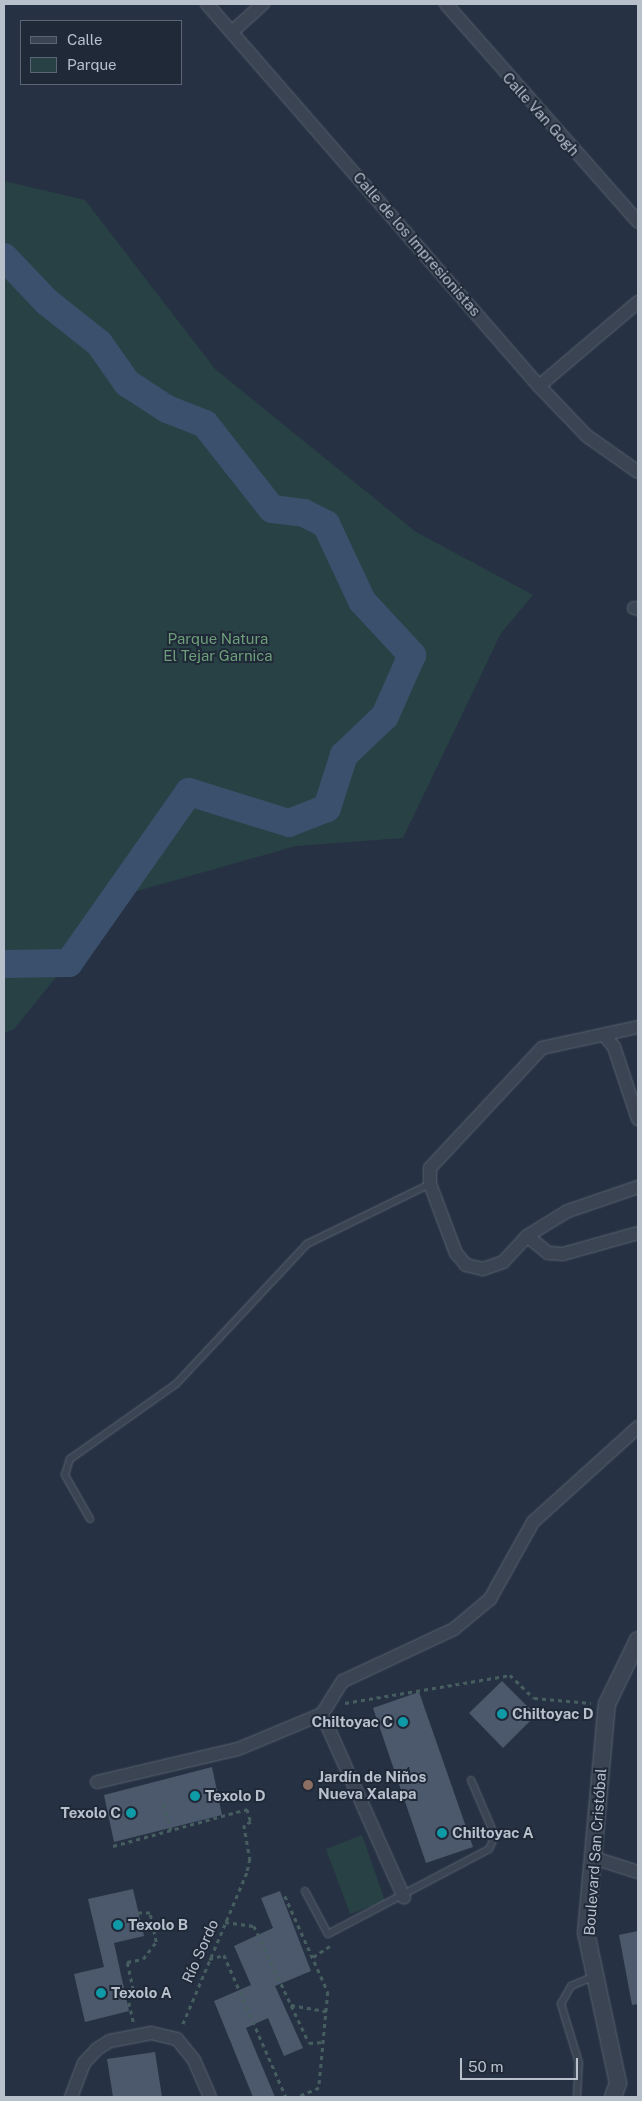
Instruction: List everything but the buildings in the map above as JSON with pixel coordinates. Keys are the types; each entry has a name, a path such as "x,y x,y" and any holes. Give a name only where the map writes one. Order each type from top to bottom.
{"street":[{"name":"Calle de los Impresionistas","path":"208,4 234,30 539,386 587,436 638,472"},
{"path":"234,30 263,4"},
{"name":"Calle Van Gogh","path":"446,4 638,222"},
{"path":"539,386 638,302"},
{"path":"638,1027 605,1036 595,1034 542,1048 436,1159 430,1168 430,1184 456,1253 466,1265 483,1269 503,1262 527,1236 568,1210 638,1187"},
{"path":"605,1036 614,1047 638,1119"},
{"path":"527,1236 548,1253 564,1254 638,1233"},
{"path":"97,1782 238,1749 324,1708 343,1682 454,1629 490,1599 533,1522 638,1427"},
{"name":"Boulevard San Cristóbal","path":"613,2097 618,2084 586,1933 607,1704 638,1640"},
{"path":"324,1708 404,1897"},
{"path":"594,1858 638,1872"},
{"path":"70,2097 83,2078 97,2049 110,2040 151,2033 177,2040 194,2060 210,2097"}],"lane":[{"path":"90,1519 65,1475 65,1468 176,1384 307,1244 430,1184"},
{"path":"305,1892 328,1934 404,1897 493,1844 495,1836 471,1780"},
{"path":"577,2097 579,2063 561,2004 571,1986 595,1976"}],"path":[{"path":"324,1708 358,1705 408,1690 431,1690 510,1675 534,1698 607,1704"},
{"path":"113,1846 171,1830 164,1804"},
{"name":"Río Sordo","path":"171,1830 247,1809 247,1873 209,1959 177,2040"},
{"path":"285,1896 328,1992 319,2088 298,2097"},
{"path":"136,2036 126,1992 133,1990 127,1962 143,1959 156,1942 150,1913 138,1914"},
{"path":"226,1922 254,1926 308,2043 323,2042"},
{"path":"313,1957 333,1944 328,1934"},
{"path":"209,1959 224,1955 286,2097"},
{"path":"291,2005 326,2011"}],"green space":[{"name":"Parque Natura El Tejar Garnica","path":"4,181 85,200 215,369 416,532 533,595 501,633 403,838 296,846 123,895 14,1029 4,1033"},
{"path":"362,1835 385,1901 350,1914 326,1849"}],"waterway":[{"path":"4,257 47,302 99,343 127,383 167,409 205,424 272,509 304,513 326,524 362,601 412,655 385,716 344,755 327,808 289,823 189,792 69,963 4,964"}],"place":[{"name":"Chiltoyac D","path":"502,1714"},
{"name":"Chiltoyac C","path":"403,1722"},
{"name":"Jardín de Niños Nueva Xalapa","path":"308,1785"},
{"name":"Texolo D","path":"195,1796"},
{"name":"Texolo C","path":"131,1813"},
{"name":"Chiltoyac A","path":"442,1833"},
{"name":"Texolo B","path":"118,1925"},
{"name":"Texolo A","path":"101,1993"}]}
